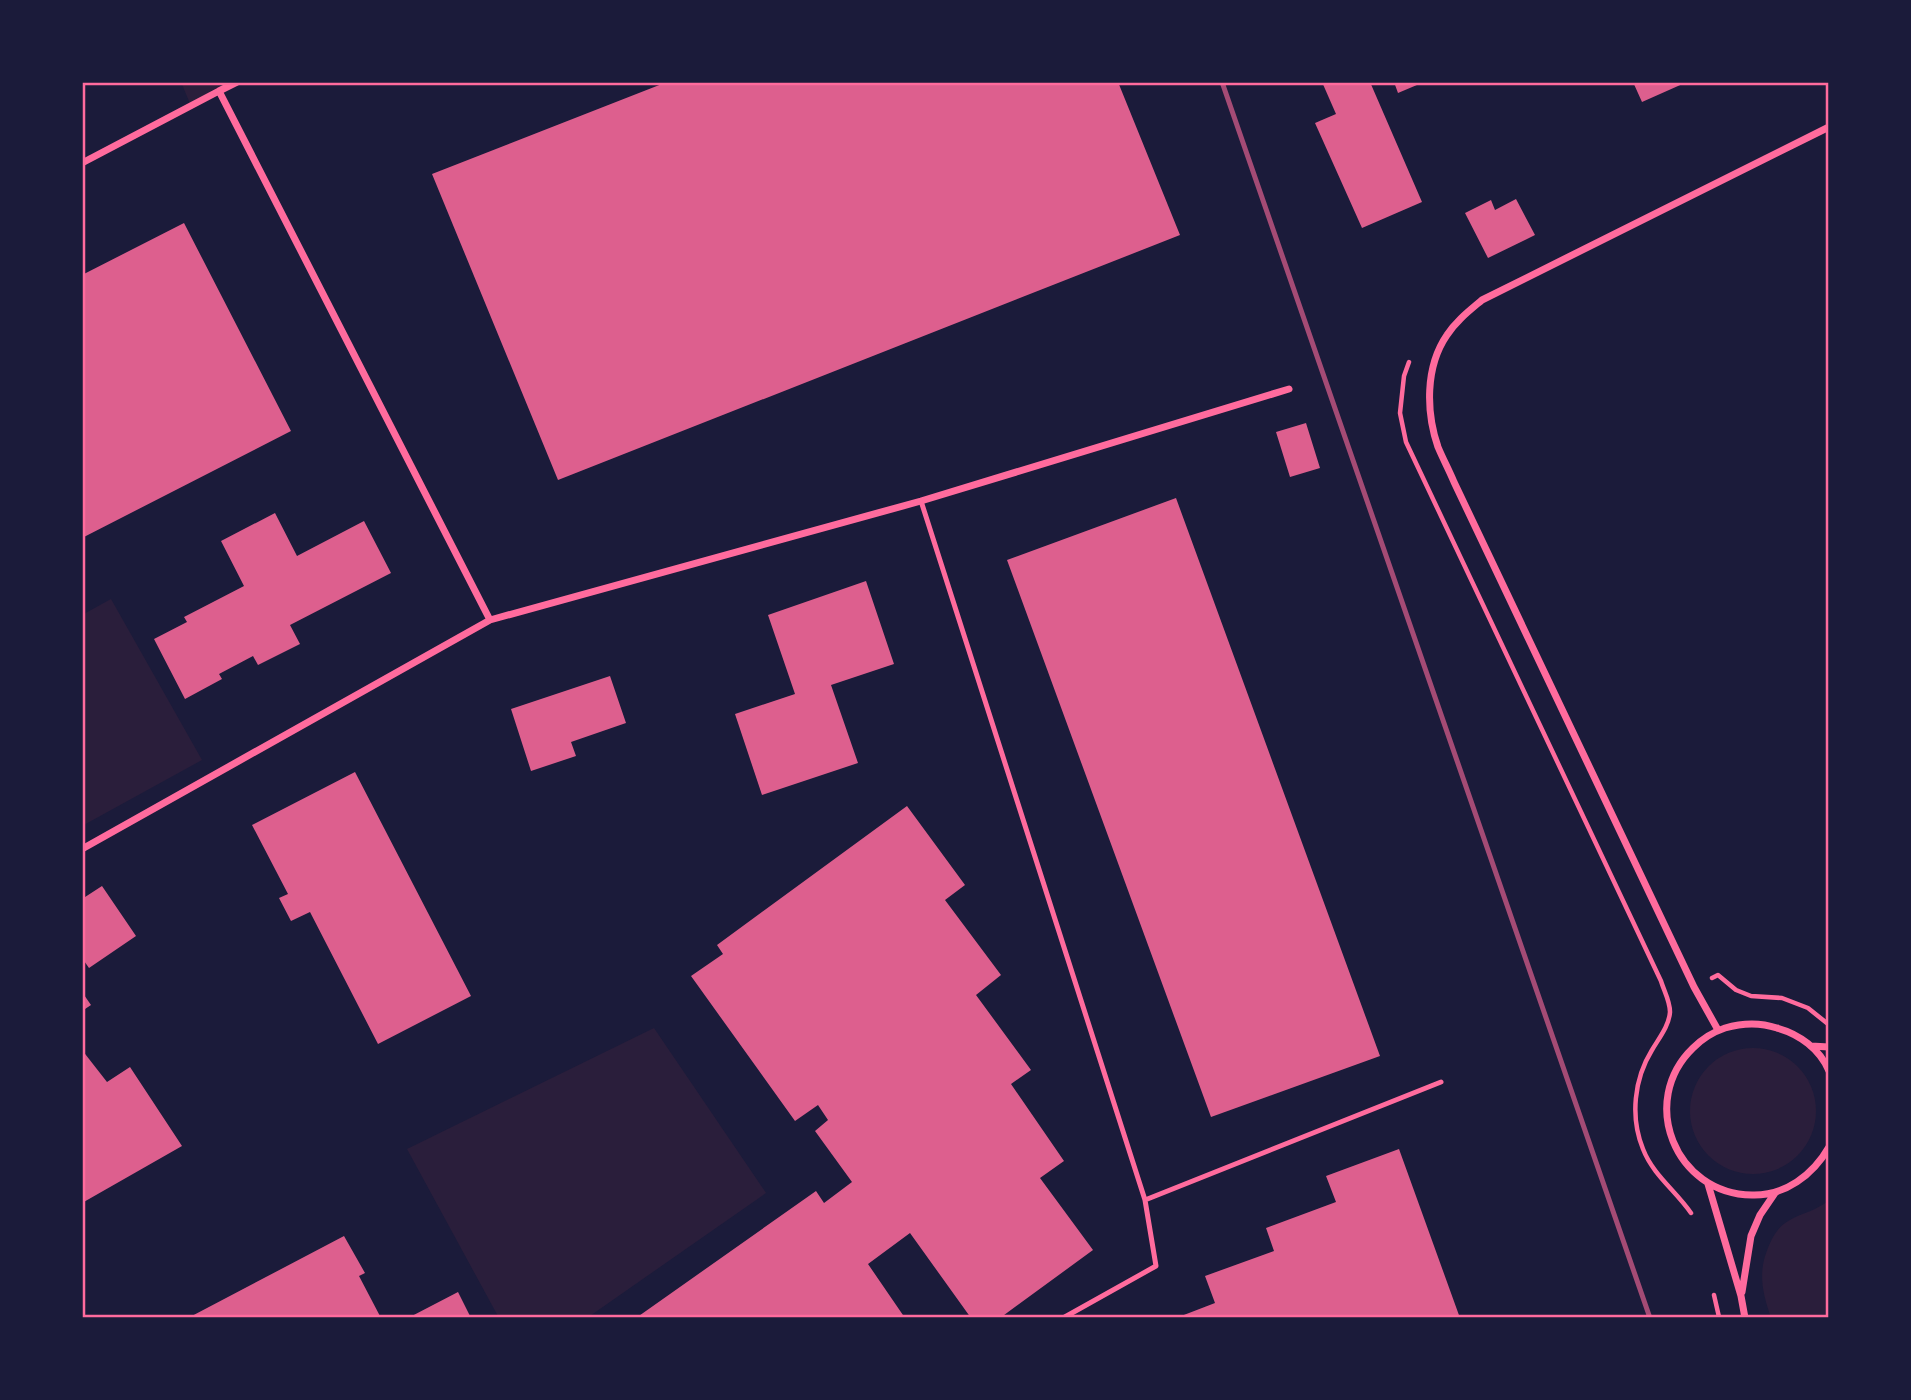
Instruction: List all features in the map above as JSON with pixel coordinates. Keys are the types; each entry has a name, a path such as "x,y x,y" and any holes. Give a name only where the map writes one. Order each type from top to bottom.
{"street":[{"path":"82,163 237,82"},
{"path":"219,91 490,620"},
{"path":"1718,1030 1694,987 1443,458 1430,416 1430,380 1446,336 1462,317 1482,300 1829,127"},
{"path":"82,849 490,620 920,501 1289,389"},
{"path":"1829,1071 1811,1046 1791,1032 1767,1024 1741,1024 1718,1030 1700,1041 1684,1056 1667,1094 1666,1115 1670,1135 1679,1155 1692,1171 1708,1184 1730,1192 1752,1195 1775,1193 1800,1181 1820,1162 1829,1147"},
{"path":"1811,1046 1829,1047"},
{"path":"1708,1184 1745,1318"},
{"path":"1741,1296 1751,1236 1760,1215 1775,1193"}],"lane":[{"path":"920,501 1145,1200 1156,1266 1063,1318"},
{"path":"1145,1200 1441,1082"}],"path":[{"path":"1411,354 1400,412 1406,442 1668,1000 1669,1021 1641,1071 1635,1112 1643,1148 1653,1168 1692,1214"},
{"path":"1668,1000 1718,975 1736,990 1751,996 1782,998 1808,1008 1829,1024"},
{"path":"1714,1293 1719,1318"}],"shaded area":[{"path":"181,82 225,82 191,106"},
{"path":"111,599 202,760 82,826 82,615"},
{"path":"654,1028 766,1193 587,1318 499,1318 407,1149"},
{"path":"1753,1048 1777,1052 1798,1066 1812,1087 1816,1111 1812,1135 1798,1156 1777,1170 1753,1174 1729,1170 1708,1156 1694,1135 1690,1111 1694,1087 1708,1066 1729,1052"},
{"path":"1829,1200 1829,1318 1771,1318 1765,1297 1762,1269 1772,1239 1787,1222"}],"building":[{"path":"667,82 1118,82 1180,235 558,480 432,174"},
{"path":"1322,82 1370,82 1422,202 1362,228 1315,123 1336,114"},
{"path":"1394,82 1424,82 1398,93"},
{"path":"1633,82 1687,82 1642,102"},
{"path":"1516,199 1535,235 1488,258 1465,213 1491,200 1495,210"},
{"path":"184,223 291,431 82,538 82,275"},
{"path":"1306,423 1320,468 1290,477 1276,432"},
{"path":"1176,498 1380,1056 1211,1117 1007,560"},
{"path":"275,513 297,556 364,521 391,573 290,625 300,644 258,665 253,656 219,674 222,679 185,699 154,639 187,622 184,617 244,586 221,541"},
{"path":"866,581 894,664 831,685 858,763 762,795 735,714 795,694 768,615"},
{"path":"610,676 626,723 571,742 576,756 531,771 511,709"},
{"path":"355,772 471,996 378,1044 310,912 291,921 279,898 288,894 252,825"},
{"path":"907,806 965,885 945,900 1001,975 976,995 1031,1070 1011,1084 1064,1161 1040,1178 1093,1250 1000,1318 971,1318 910,1233 868,1264 905,1318 636,1318 816,1191 824,1203 852,1182 815,1131 828,1120 818,1105 795,1121 691,976 723,954 717,945"},
{"path":"102,886 136,936 89,968 82,958 82,899"},
{"path":"82,992 91,1005 82,1011"},
{"path":"82,1050 107,1082 130,1067 182,1146 82,1203"},
{"path":"1399,1149 1460,1318 1176,1318 1215,1303 1205,1276 1274,1251 1266,1228 1336,1202 1326,1176"},
{"path":"344,1236 365,1273 359,1276 381,1318 188,1318"},
{"path":"458,1292 471,1318 408,1318"}],"railway":[{"path":"1222,82 1650,1318"}]}
